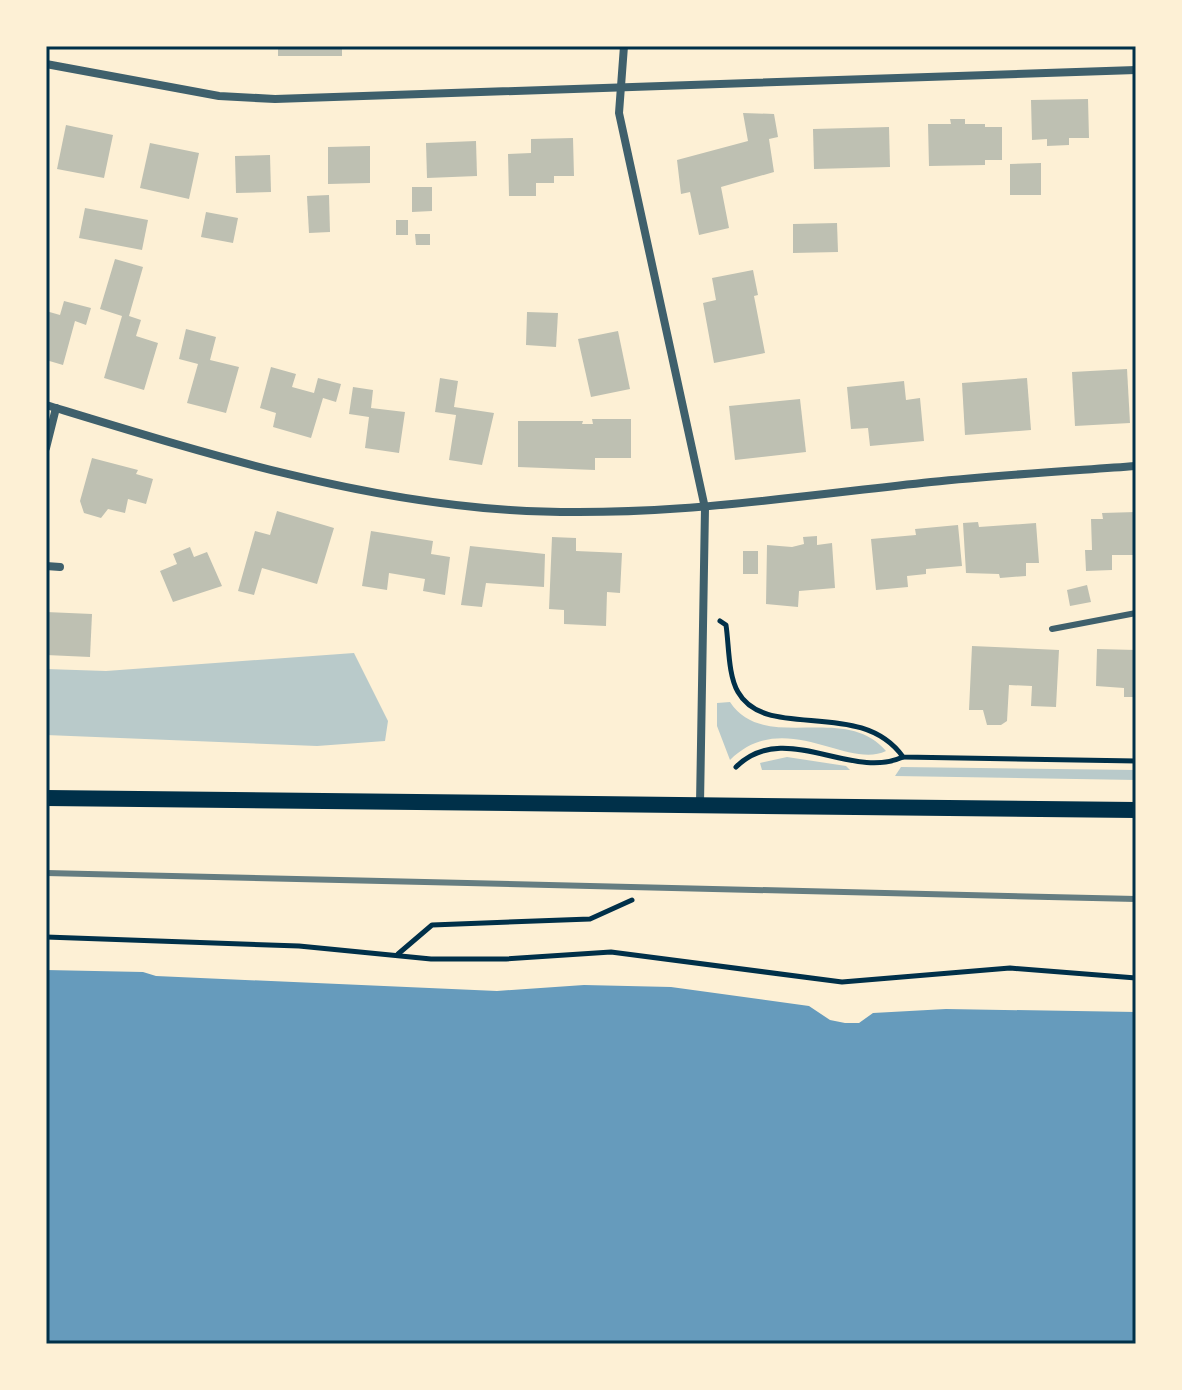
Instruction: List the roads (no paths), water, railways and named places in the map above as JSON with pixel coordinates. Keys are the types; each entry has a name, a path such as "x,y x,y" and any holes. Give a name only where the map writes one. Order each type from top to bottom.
{"main road":[{"path":"46,798 1136,810"}],"street":[{"path":"624,46 619,113 705,508 706,611 700,804"},
{"path":"46,64 219,96 275,99 1136,70"},
{"path":"46,405 315,481 371,493 509,510 630,513 705,508 932,482 1136,466"},
{"path":"46,448 56,408"},
{"path":"46,566 60,567"}],"lane":[{"path":"1052,629 1136,613"}],"water":[{"path":"46,970 143,972 156,976 497,991 584,985 671,987 809,1006 830,1020 845,1023 859,1023 873,1013 946,1009 1136,1012 1136,1344 46,1344"}],"railway":[{"path":"46,873 1136,899"}]}
